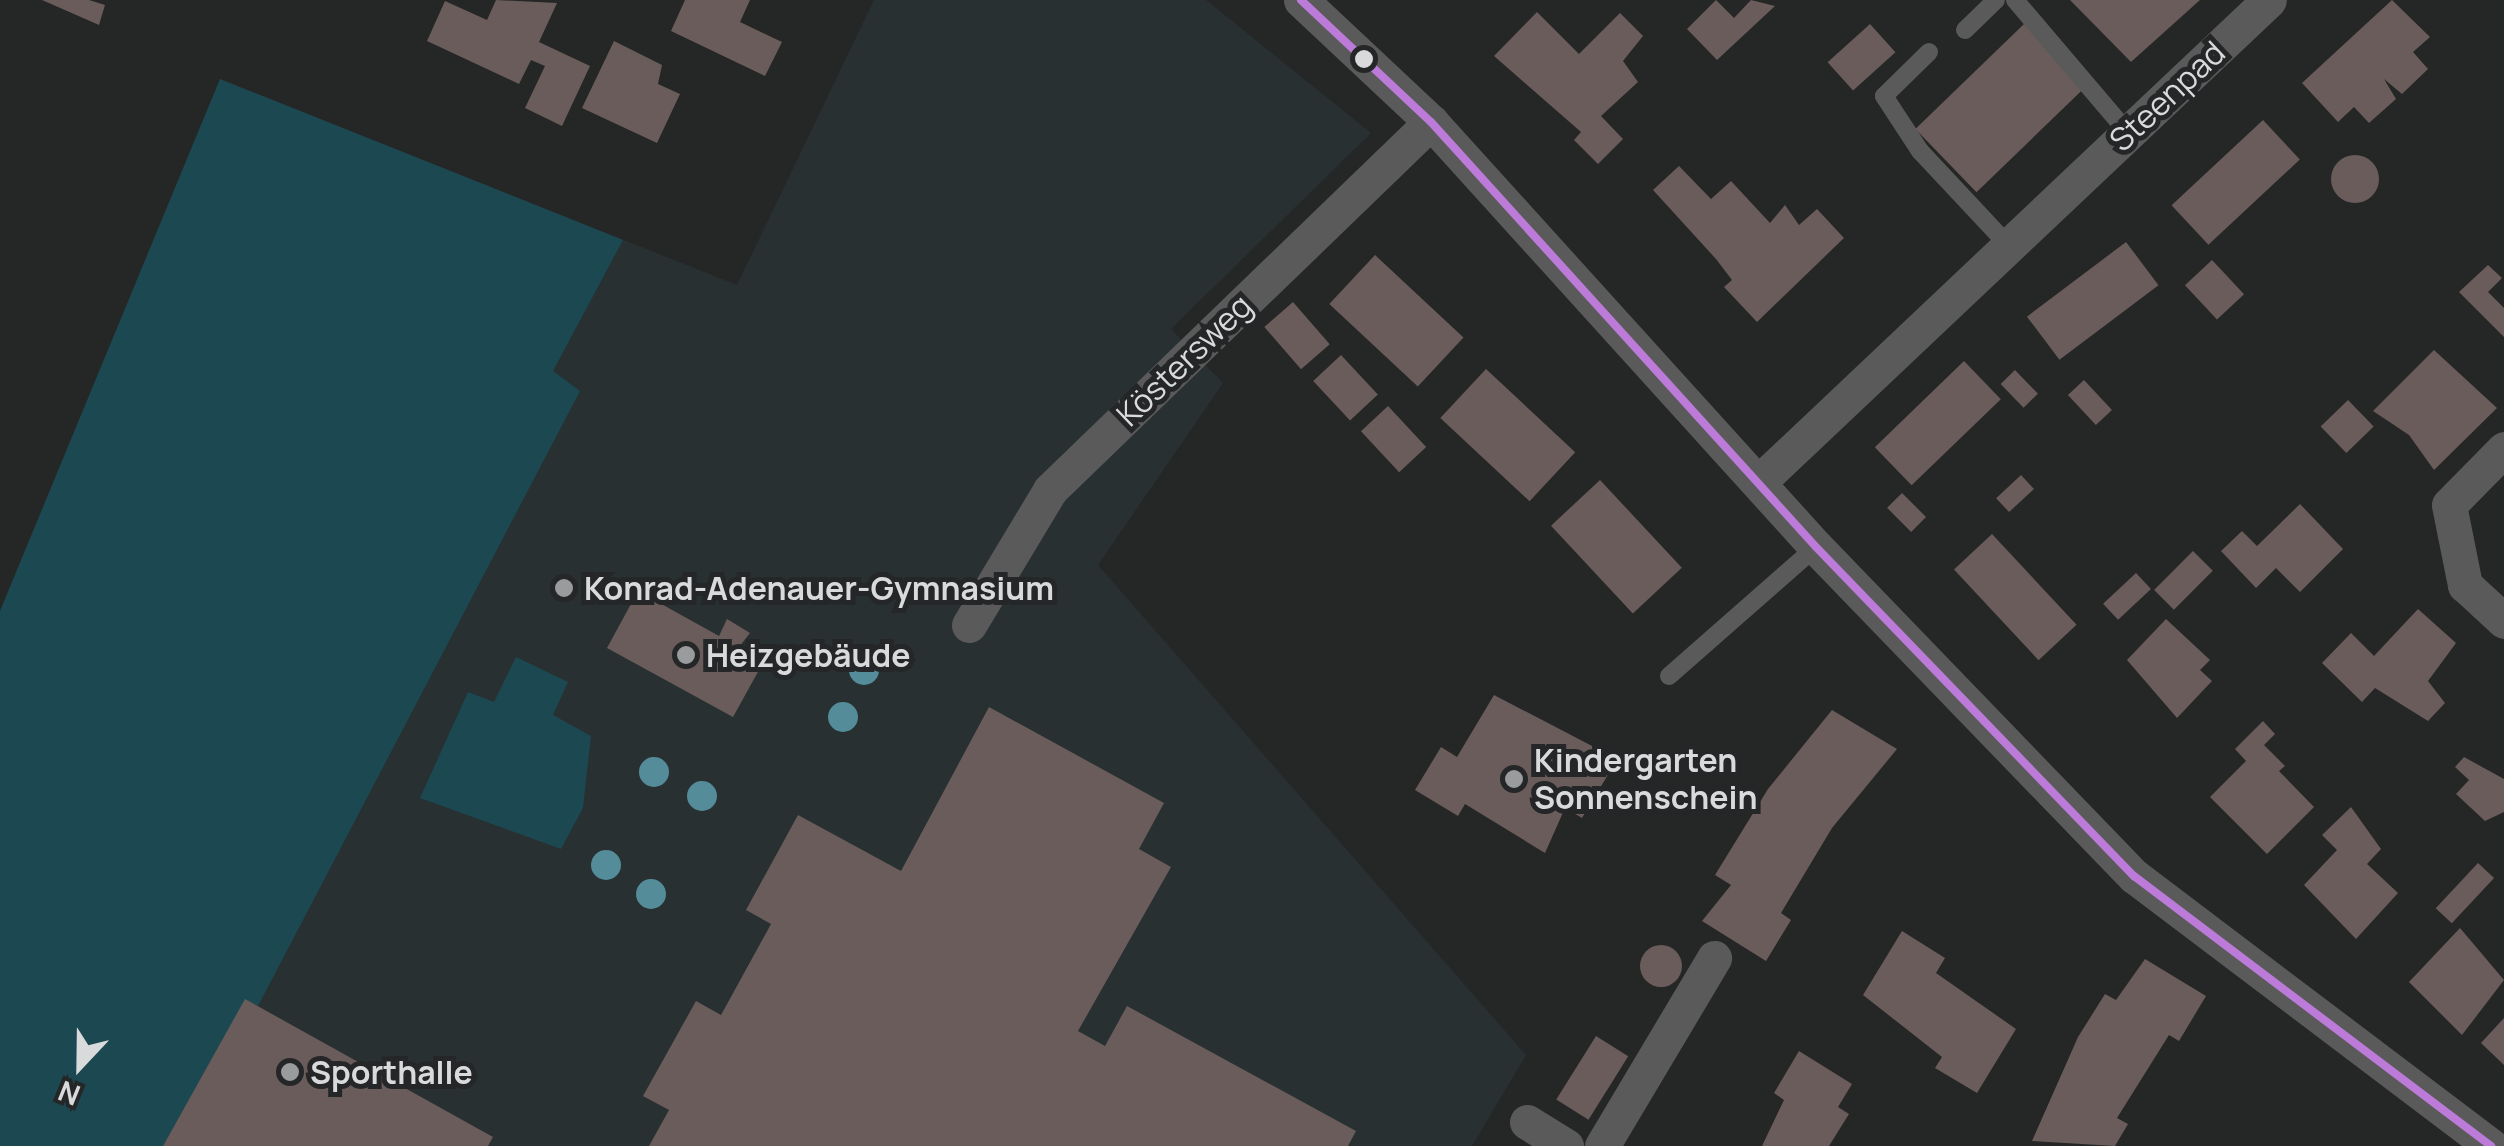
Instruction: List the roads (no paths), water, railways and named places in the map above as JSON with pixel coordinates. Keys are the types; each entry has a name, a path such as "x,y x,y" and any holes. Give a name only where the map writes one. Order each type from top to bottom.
{"street":[{"path":"1302,0 1431,122 1760,481 1816,548 2134,876 2492,1146"},
{"name":"Steenpad","path":"1760,481 2270,0"},
{"name":"Köstersweg","path":"969,625 1050,490 1431,122"},
{"path":"2504,450 2449,505 2465,585 2504,621"},
{"path":"1602,1146 1714,958"},
{"path":"1527,1122 1566,1146"}],"lane":[{"path":"1965,30 1996,0"},
{"path":"2014,0 2128,134"},
{"path":"1929,52 1884,96 1920,150 2010,246"},
{"path":"1669,676 1816,548"}],"place":[{"name":"Konrad-Adenauer-Gymnasium","path":"564,588"},
{"name":"Heizgebäude","path":"686,655"},
{"name":"Kindergarten Sonnenschein","path":"1514,779"},
{"name":"Sporthalle","path":"290,1072"}]}
